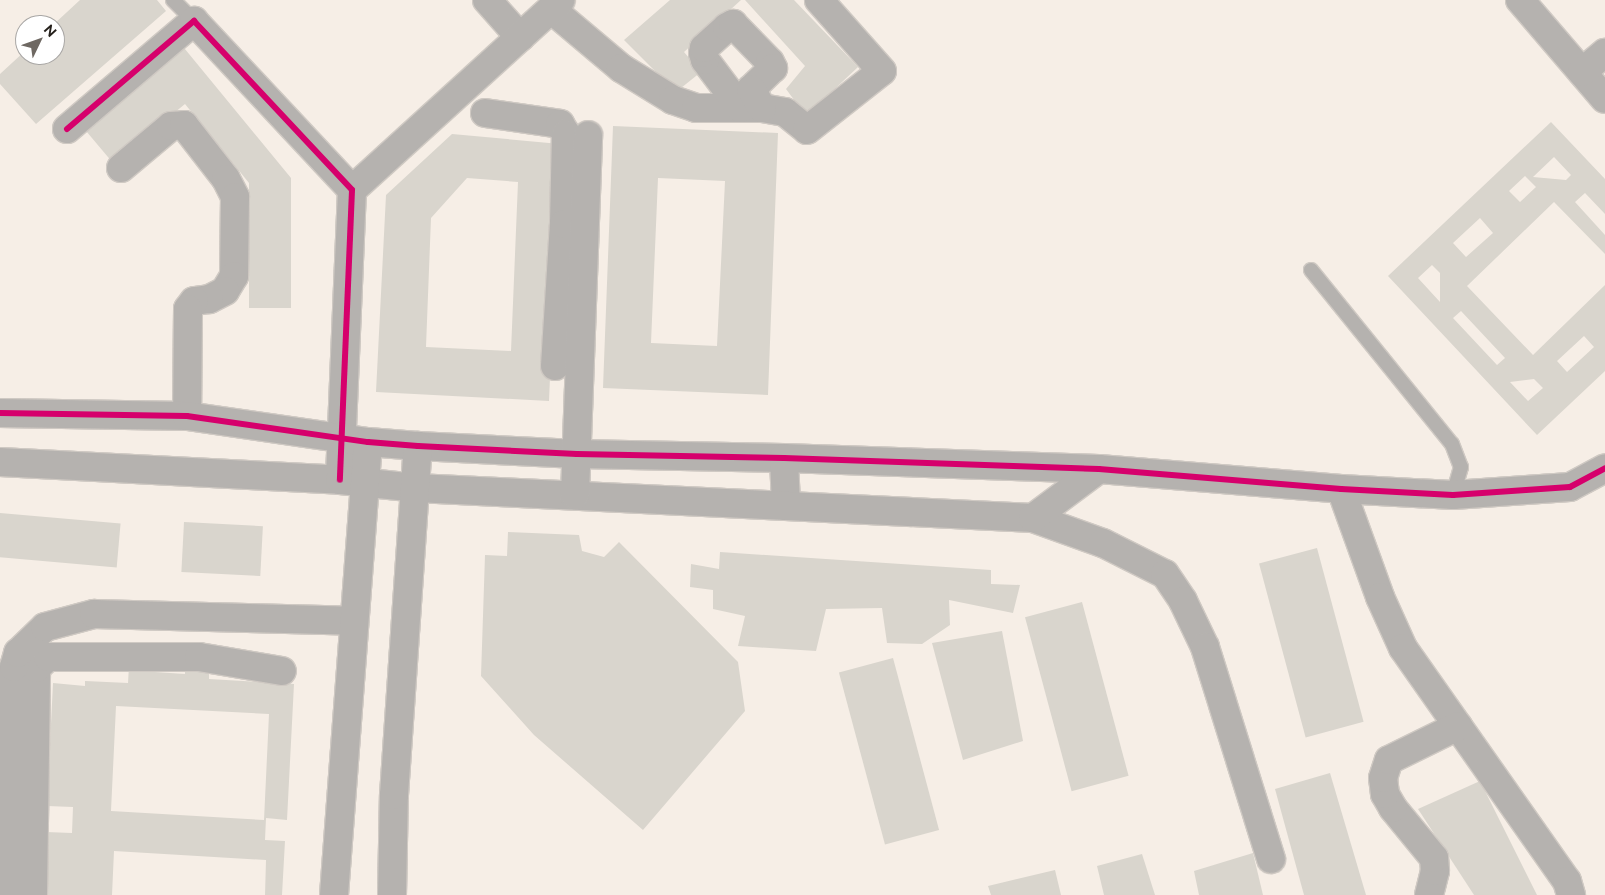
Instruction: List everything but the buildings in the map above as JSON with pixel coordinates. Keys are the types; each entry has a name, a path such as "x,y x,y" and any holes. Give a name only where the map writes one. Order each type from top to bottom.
{"street":[{"path":"487,0 520,37"},
{"path":"352,190 520,37 545,6 621,68 673,100 696,108 751,108 785,112 807,130 882,70 819,0"},
{"path":"1520,0 1605,99"},
{"path":"67,129 194,21 352,190 355,440 353,482 353,621 334,895"},
{"path":"1582,72 1605,53"},
{"path":"485,113 560,124 566,134 575,224 577,454 575,495"},
{"path":"121,168 171,126 184,125 226,180 235,197 234,276 225,291 209,299 194,301 188,309 187,416"},
{"path":"555,366 588,135"},
{"path":"0,413 187,416 355,440 418,446 577,454 784,458 1099,469 1341,489 1453,495 1570,488 1605,468"},
{"path":"392,895 394,795 418,446"},
{"path":"784,458 786,506"},
{"path":"0,462 353,482 416,488 1033,518 1104,543 1165,574 1183,601 1205,647 1271,859"},
{"path":"1033,518 1099,469"},
{"path":"1341,489 1380,597 1404,648 1567,881 1571,895"},
{"path":"14,895 14,667 18,653 45,627 94,614 353,621"},
{"path":"33,895 36,668 48,657 199,656 282,671"},
{"path":"1428,895 1435,870 1434,858 1393,808 1385,794 1383,778 1389,760 1458,726"}],"lane":[{"path":"172,0 194,21"},
{"path":"1311,270 1452,444 1461,467 1453,495"}],"cycle path":[{"path":"67,129 194,21 352,190 340,480"},
{"path":"0,413 187,416 368,442 418,446 577,454 784,458 1099,469 1341,489 1453,495 1570,487 1605,468"}]}
